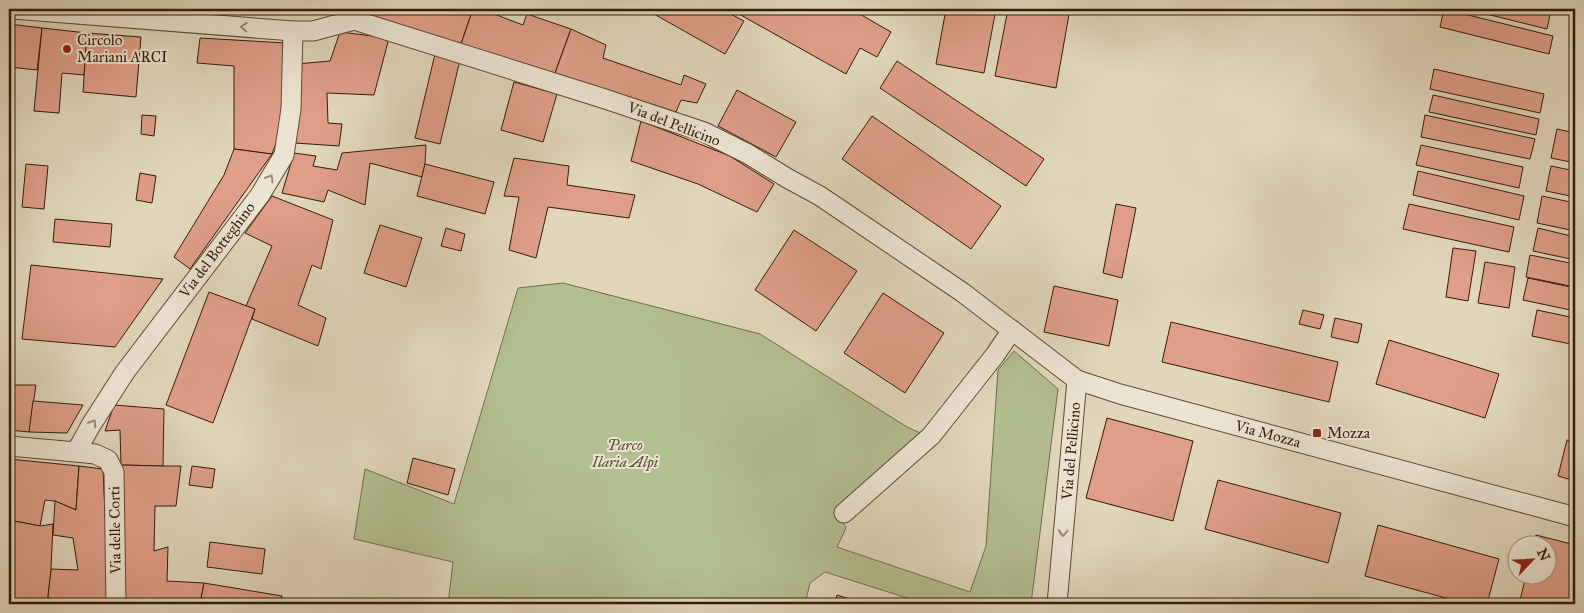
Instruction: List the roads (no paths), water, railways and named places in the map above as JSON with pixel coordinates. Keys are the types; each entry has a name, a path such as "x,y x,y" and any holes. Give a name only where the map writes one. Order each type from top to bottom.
{"street":[{"path":"13,9 73,12 313,32 355,14"},
{"name":"Via del Pellicino","path":"355,14 704,132 748,154 820,196 962,292 1077,380 1057,604"},
{"name":"Via del Botteghino","path":"76,452 90,425 125,372 260,195 284,155 291,109 293,31"},
{"path":"844,513 931,436 995,355 1012,330"},
{"name":"Via Mozza","path":"1077,380 1120,394 1575,517"},
{"path":"9,446 76,452"},
{"name":"Via delle Corti","path":"76,452 95,454 108,460 114,472 116,604"}],"place":[{"name":"Circolo Mariani ARCI","path":"67,49"},
{"name":"Mozza","path":"1317,433"}],"park label":[{"name":"Parco Ilaria Alpi","path":"625,454"}]}
